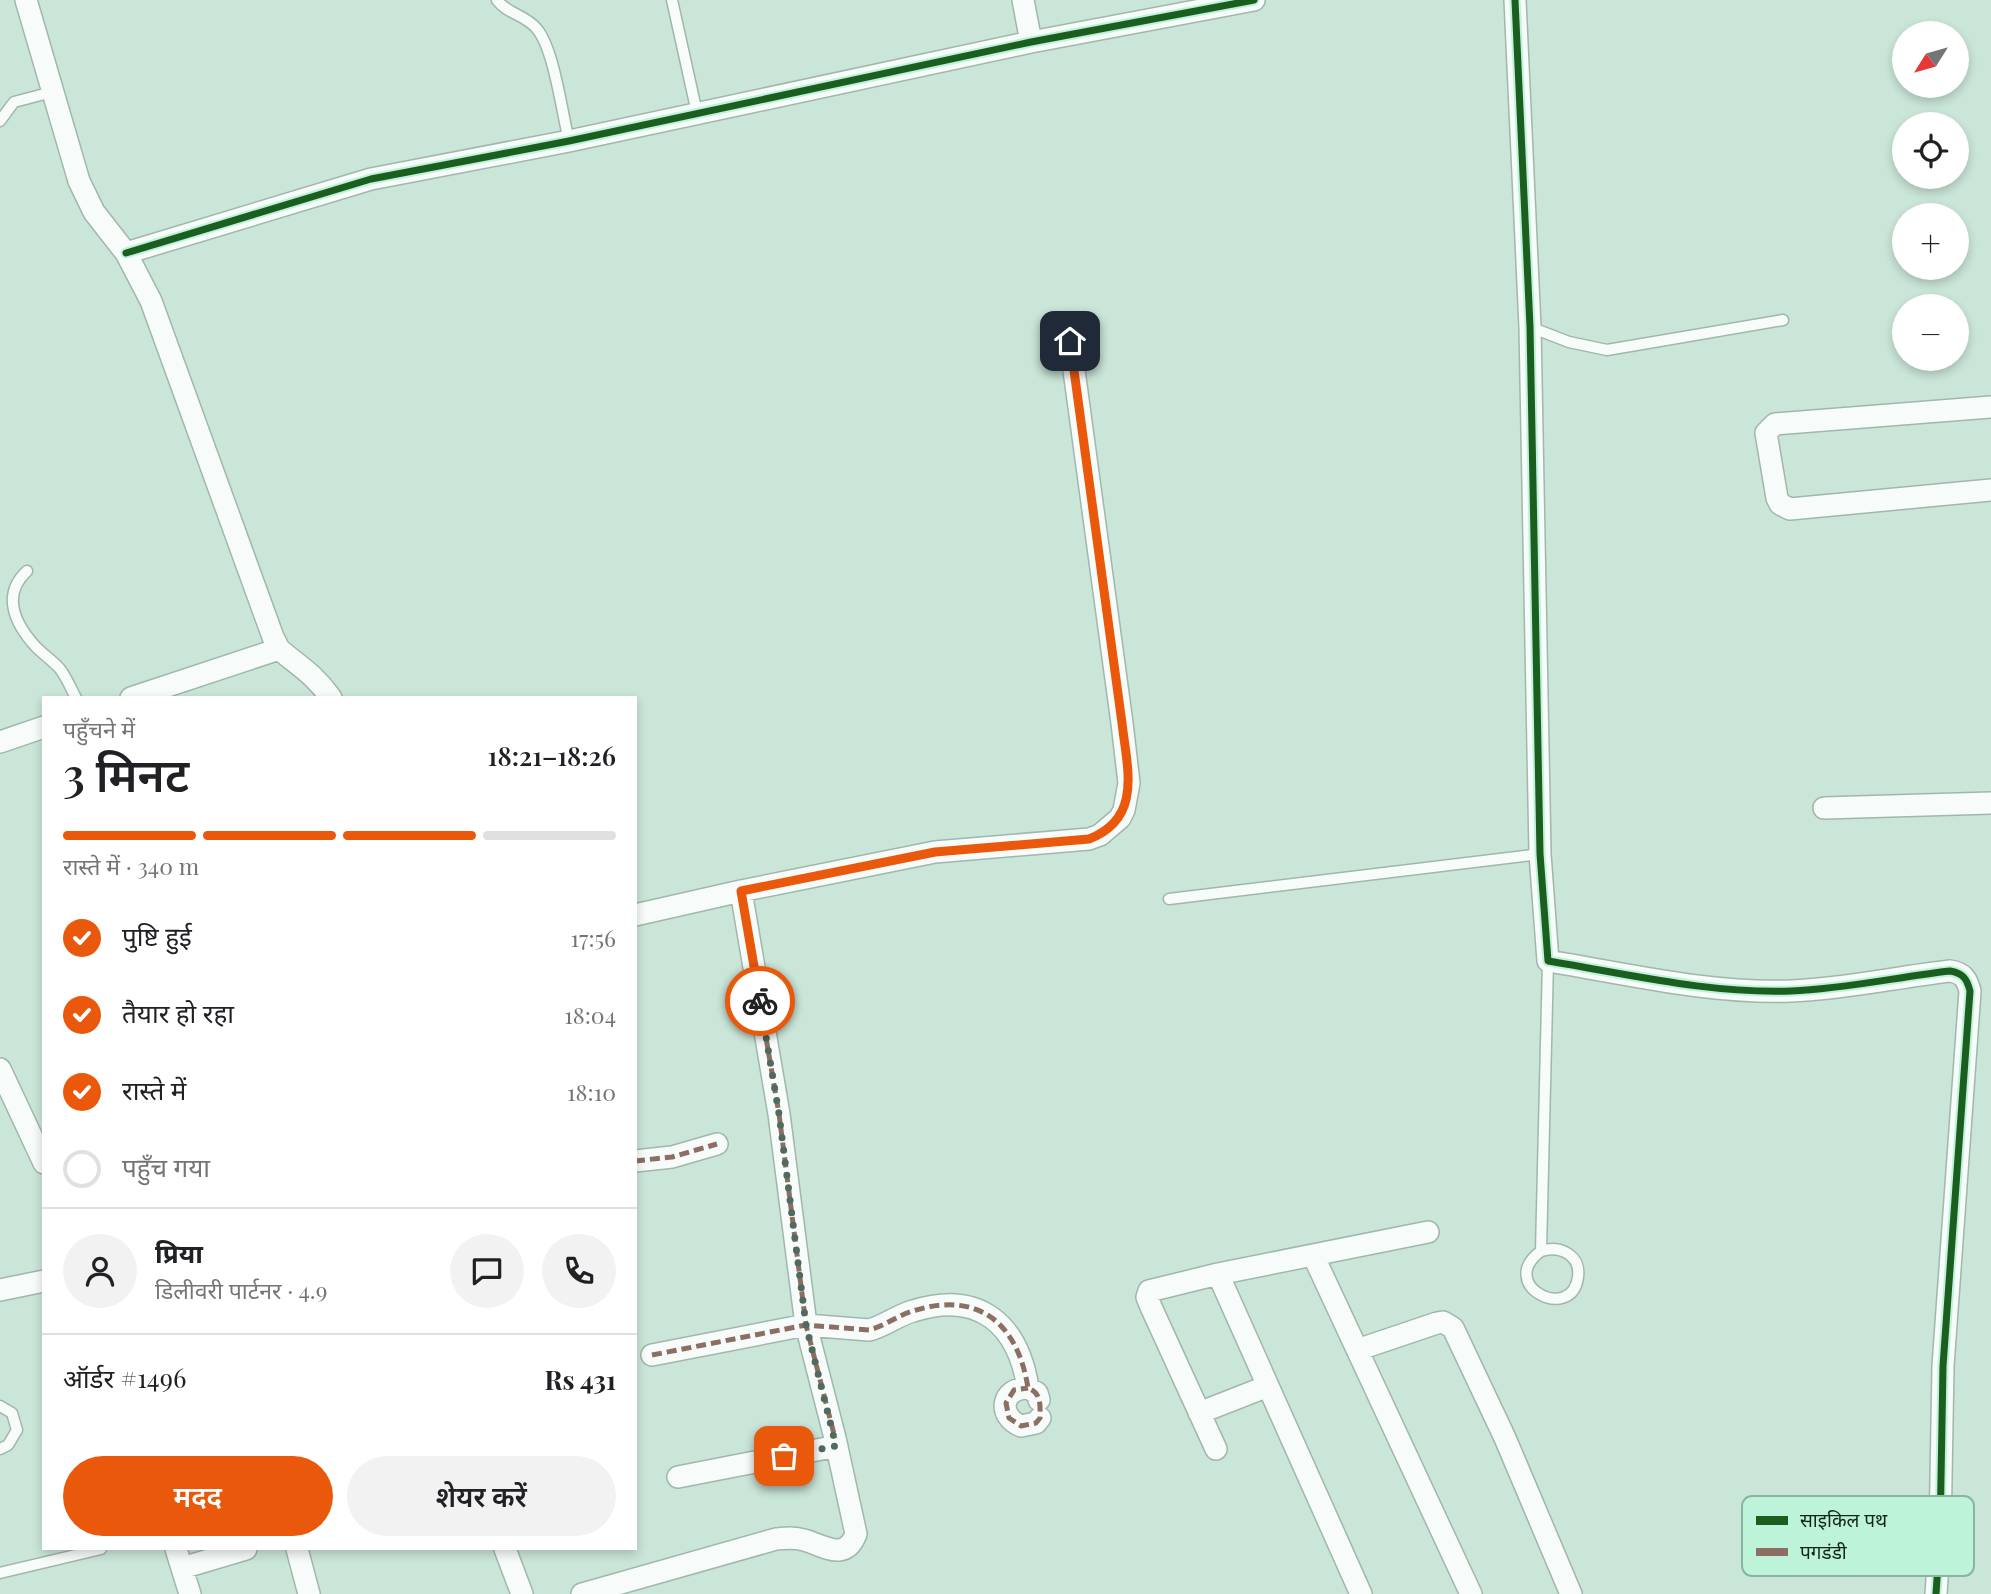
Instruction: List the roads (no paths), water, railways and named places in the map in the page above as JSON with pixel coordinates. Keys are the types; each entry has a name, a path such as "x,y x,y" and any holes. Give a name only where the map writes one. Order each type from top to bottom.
{"street":[{"path":"26,0 83,191 94,212 126,253 164,334 273,637 279,649 318,680 330,696"},
{"path":"1023,0 1031,42"},
{"path":"126,253 371,179 569,141 1031,42 1254,0"},
{"path":"1515,0 1530,327 1540,853 1548,961 1693,985 1789,991 1950,971 1965,978 1970,991 1943,1366 1941,1496"},
{"path":"637,915 935,852 1089,839 1100,835 1120,818 1128,793 1122,723 1070,341"},
{"path":"1991,407 1775,424 1766,433 1777,498 1790,509 1991,491"},
{"path":"137,696 279,649"},
{"path":"0,742 42,728"},
{"path":"1824,808 1991,803"},
{"path":"582,1594 776,1539 797,1538 838,1551 853,1543 856,1534 806,1325 779,1114 741,891"},
{"path":"0,1069 42,1159"},
{"path":"637,1161 672,1157 717,1144"},
{"path":"1216,1449 1147,1294 1156,1287 1427,1233"},
{"path":"1313,1255 1471,1594"},
{"path":"1218,1275 1361,1594"},
{"path":"0,1290 42,1281"},
{"path":"652,1354 806,1325 869,1330 918,1309 944,1304 964,1305 991,1317 1018,1348 1036,1402"},
{"path":"1357,1350 1437,1323 1443,1322 1453,1328 1505,1438 1572,1594"},
{"path":"1199,1413 1268,1386"},
{"path":"678,1477 836,1446"},
{"path":"190,1594 179,1558 239,1550"},
{"path":"297,1550 309,1594"},
{"path":"505,1550 522,1594"},
{"path":"1936,1594 1937,1576"}],"lane":[{"path":"497,0 506,9 530,21 544,36 569,141"},
{"path":"673,0 697,113"},
{"path":"0,121 14,102 52,92"},
{"path":"1530,327 1569,342 1607,350 1783,320"},
{"path":"27,571 14,587 12,601 15,613 34,645 62,672 75,696"},
{"path":"1169,899 1540,853"},
{"path":"1541,1251 1548,961"},
{"path":"1561,1249 1570,1254 1576,1262 1579,1272 1577,1282 1572,1291 1564,1297 1555,1300 1545,1298 1536,1293 1530,1285 1528,1265 1533,1256 1541,1251 1561,1249"},
{"path":"0,1406 12,1413 17,1430 8,1445 0,1449"},
{"path":"0,1573 97,1550"}]}
